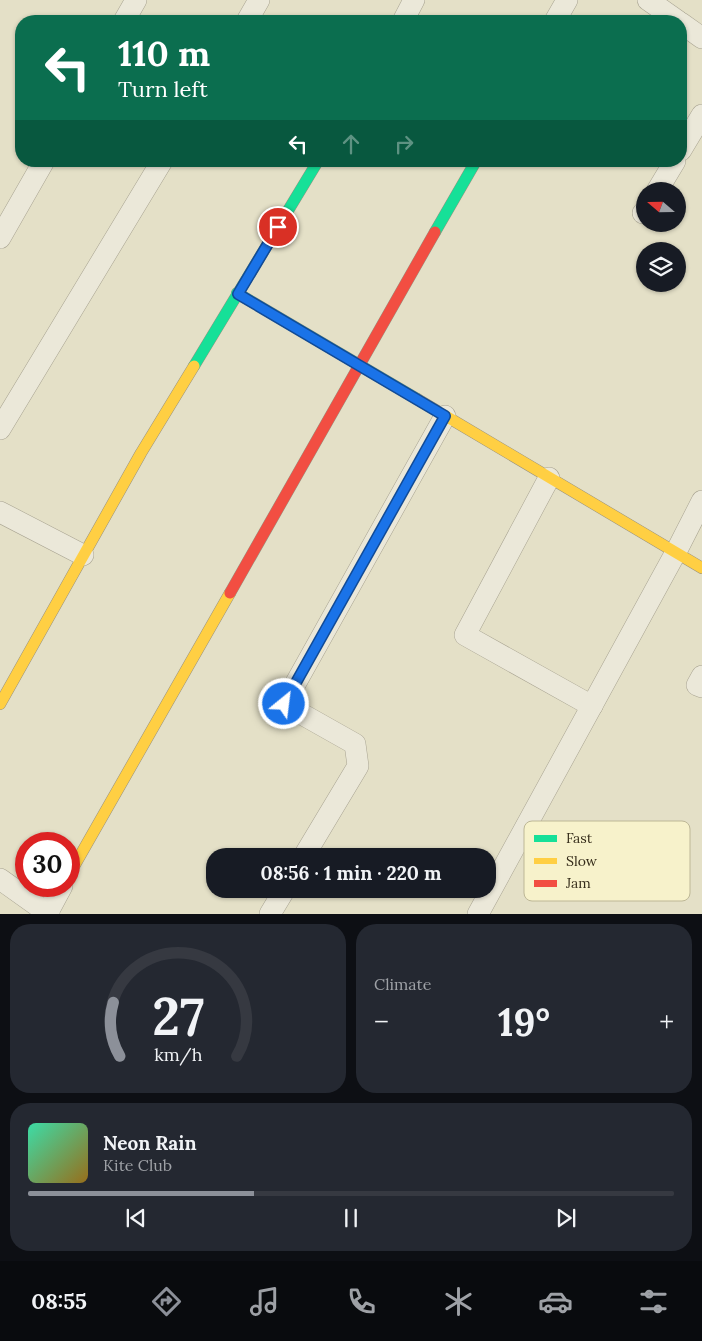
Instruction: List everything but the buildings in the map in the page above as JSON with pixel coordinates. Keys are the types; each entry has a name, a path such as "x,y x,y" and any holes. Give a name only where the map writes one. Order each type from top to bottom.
{"street":[{"path":"127,15 136,0"},
{"path":"250,15 259,0"},
{"path":"405,15 414,0"},
{"path":"559,15 568,0"},
{"path":"648,0 670,15"},
{"path":"687,27 702,38"},
{"path":"687,140 702,115"},
{"path":"0,238 41,167"},
{"path":"0,430 158,167"},
{"path":"0,704 141,452 314,167"},
{"path":"80,856 473,167"},
{"path":"662,182 671,167"},
{"path":"238,294 702,568"},
{"path":"309,848 358,766 355,744 284,704 445,416"},
{"path":"549,478 465,635 592,706"},
{"path":"529,821 676,552 702,500"},
{"path":"0,512 83,555"},
{"path":"702,676 698,685 702,687"},
{"path":"478,914 524,830"},
{"path":"0,879 48,913 56,897"},
{"path":"270,914 280,898"}],"traffic: fast":[{"path":"194,366 314,167"},
{"path":"435,232 473,167"},
{"path":"237,293 417,399"}],"traffic: slow":[{"path":"0,704 141,453 194,366"},
{"path":"417,399 702,568"},
{"path":"80,856 230,593"}],"traffic: jam":[{"path":"230,593 435,232"}],"route":[{"path":"278,227 238,294 445,416 284,704"}]}
